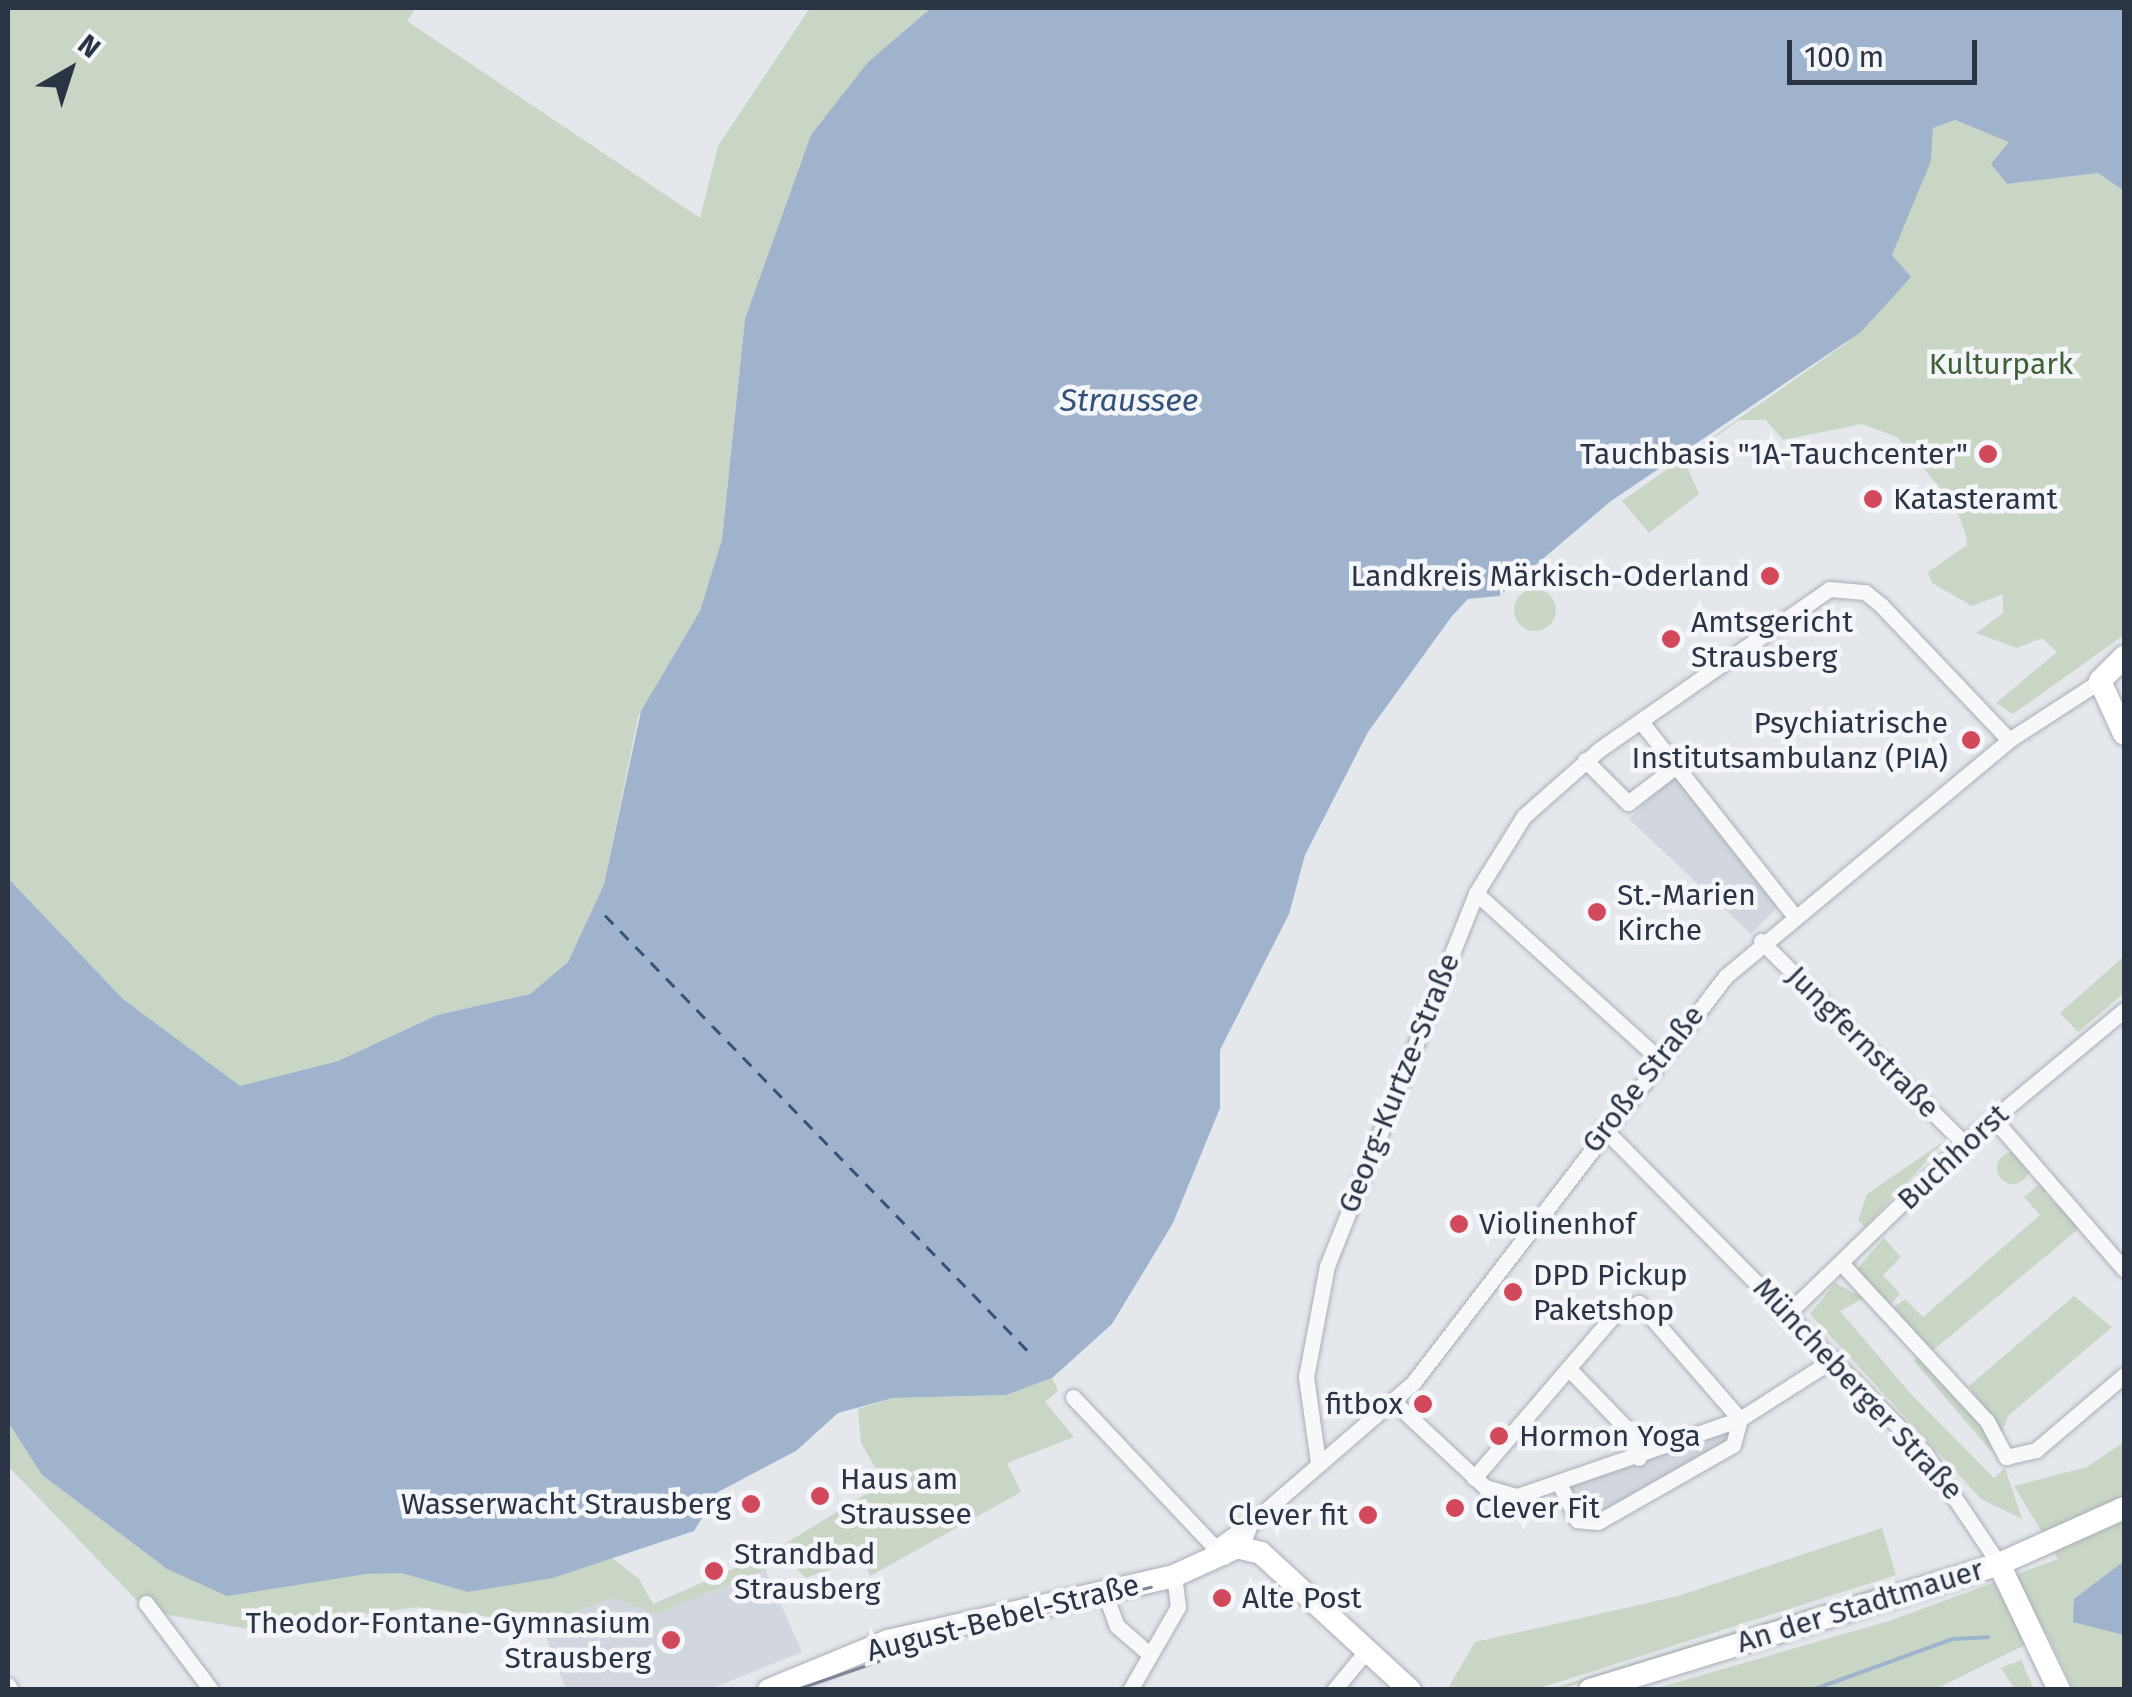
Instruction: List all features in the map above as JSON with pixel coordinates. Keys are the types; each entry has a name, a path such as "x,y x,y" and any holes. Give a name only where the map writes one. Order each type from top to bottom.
{"street":[{"name":"Georg-Kurtze-Straße","path":"1318,1462 1306,1377 1327,1266 1476,893 1524,816 1585,760 1642,723 1797,607 1843,587 1894,617 2009,740"},
{"path":"2124,657 2091,684 2124,734"},
{"name":"Große Straße","path":"1227,1550 1318,1462 1395,1403 1658,1058 1760,941 2009,740 2091,684"},
{"path":"1642,723 1792,913"},
{"path":"1585,760 1628,802 1674,767"},
{"path":"1476,893 1598,999 1658,1058"},
{"name":"Jungfernstraße","path":"1760,941 1964,1143"},
{"name":"Buchhorst","path":"1789,1312 1964,1143 2124,1010"},
{"path":"1992,1118 2124,1269"},
{"name":"Müncheberger Straße","path":"1603,1128 1789,1312 1953,1486 1999,1564 2059,1690"},
{"path":"1841,1263 1987,1421 2006,1456 2036,1450 2124,1375"},
{"path":"1474,1478 1630,1300 1740,1419"},
{"path":"1395,1403 1474,1478 1517,1496 1560,1487 1740,1419 1834,1359"},
{"path":"1571,1370 1628,1429 1639,1458"},
{"path":"1073,1397 1227,1550 1290,1584 1363,1655 1410,1690"},
{"path":"1560,1487 1577,1520 1604,1520 1728,1450 1740,1419"},
{"name":"An der Stadtmauer","path":"1590,1690 1999,1564 2124,1508"},
{"name":"Große Straße","path":"1227,1550 1254,1520"},
{"name":"August-Bebel-Straße","path":"768,1690 888,1641 1179,1574 1227,1550"},
{"path":"1130,1690 1178,1607 1179,1574"},
{"path":"1104,1591 1117,1626 1148,1653"},
{"path":"146,1603 211,1690"},
{"path":"1334,1690 1363,1655"}],"shaded area":[{"path":"1682,767 1788,896 1751,934 1629,819"},
{"path":"1740,1419 1733,1445 1589,1524 1561,1487"},
{"name":"Theodor-Fontane-Gymnasium Strausberg","path":"765,1569 802,1652 710,1689 566,1689 541,1624 612,1598 656,1614"}],"green space":[{"path":"8,8 416,8 407,21 700,218 718,146 810,8 931,8 868,62 745,319 722,539 700,611 638,717 604,884 568,962 530,994 437,1015 338,1061 240,1087 123,999 8,878"},
{"name":"Kulturpark","path":"1955,120 2010,142 2007,184 2098,173 2124,191 2124,635 2013,714 1996,703 2057,652 2042,638 2017,648 1976,633 2003,613 2003,594 1972,606 1932,583 1928,572 1967,545 1966,535 1955,506 1897,437 1862,424 1783,440 1766,420 1739,420 1684,460 1699,494 1649,533 1622,501 1845,344 1910,277 1892,256 1898,229 1931,161 1933,128"},
{"path":"1535,589 1550,595 1556,610 1550,625 1535,631 1520,625 1514,610 1520,595"},
{"path":"2122,958 2124,993 2078,1032 2060,1013"},
{"path":"1947,1139 1865,1227 1858,1220 1867,1194"},
{"path":"2013,1152 2024,1157 2029,1168 2024,1179 2013,1184 2002,1179 1997,1168 2002,1157"},
{"path":"2038,1185 2051,1186 2044,1194 2082,1226 1931,1352 1894,1307 1905,1299 1923,1317 2040,1215 2024,1197"},
{"path":"1884,1238 1901,1257 1883,1275 1900,1294 1890,1305 1856,1270"},
{"path":"1835,1283 1864,1298 1840,1311 1910,1393 1994,1478 2005,1468 2022,1519 1981,1499 1810,1314"},
{"path":"2074,1296 2112,1327 2008,1416 2001,1435 1969,1386"},
{"path":"1919,1356 1989,1432 1991,1451 1914,1361"},
{"path":"1052,1378 1058,1391 1045,1402 1074,1437 1007,1463 1021,1492 870,1576 863,1558 806,1578 788,1560 656,1614 612,1598 541,1624 417,1607 253,1630 147,1611 8,1466 8,1422 42,1475 167,1569 401,1573 468,1592 611,1557 639,1579 653,1604 770,1553 884,1483 861,1443 858,1409 893,1398 1006,1395"},
{"path":"2124,1442 2124,1689 2073,1689 2047,1634 1936,1689 1650,1690 1889,1621 2058,1559 2014,1486 2087,1467"},
{"path":"1882,1528 1896,1575 1543,1687 1448,1688 1475,1642 1678,1596"},
{"path":"1900,1580 1779,1623 1547,1690"},
{"path":"2021,1660 2034,1689 2015,1689 2001,1668"}],"water":[{"name":"Straussee","path":"931,8 2124,8 2124,191 2098,173 2007,184 1991,164 2009,142 1955,120 1933,128 1931,161 1892,255 1911,277 1861,332 1611,501 1499,596 1468,599 1452,616 1368,732 1305,855 1289,914 1220,1050 1220,1108 1173,1223 1112,1324 1052,1378 1006,1395 893,1398 838,1413 796,1451 718,1492 694,1531 553,1578 468,1592 401,1573 366,1574 227,1596 167,1569 42,1475 8,1422 8,878 123,999 240,1086 338,1061 437,1015 530,994 568,962 604,884 641,711 700,611 722,539 745,319 811,135 868,62"},
{"path":"2124,1561 2124,1635 2073,1622 2074,1599"}],"waterway":[{"path":"1812,1690 1953,1639 1988,1637"}],"ferry route":[{"path":"605,915 1032,1355"}],"tram line":[{"path":"794,1690 963,1632 1151,1587"}],"place":[{"name":"Tauchbasis \"1A-Tauchcenter\"","path":"1988,454"},
{"name":"Katasteramt","path":"1873,499"},
{"name":"Landkreis Märkisch-Oderland","path":"1770,576"},
{"name":"Amtsgericht Strausberg","path":"1671,639"},
{"name":"Psychiatrische Institutsambulanz (PIA)","path":"1971,740"},
{"name":"St.-Marien Kirche","path":"1597,912"},
{"name":"Violinenhof","path":"1459,1224"},
{"name":"DPD Pickup Paketshop","path":"1513,1292"},
{"name":"fitbox","path":"1423,1404"},
{"name":"Hormon Yoga","path":"1499,1436"},
{"name":"Haus am Straussee","path":"820,1496"},
{"name":"Wasserwacht Strausberg","path":"751,1504"},
{"name":"Clever Fit","path":"1455,1508"},
{"name":"Clever fit","path":"1368,1515"},
{"name":"Strandbad Strausberg","path":"714,1571"},
{"name":"Alte Post","path":"1222,1598"},
{"name":"Theodor-Fontane-Gymnasium Strausberg","path":"671,1640"}]}
